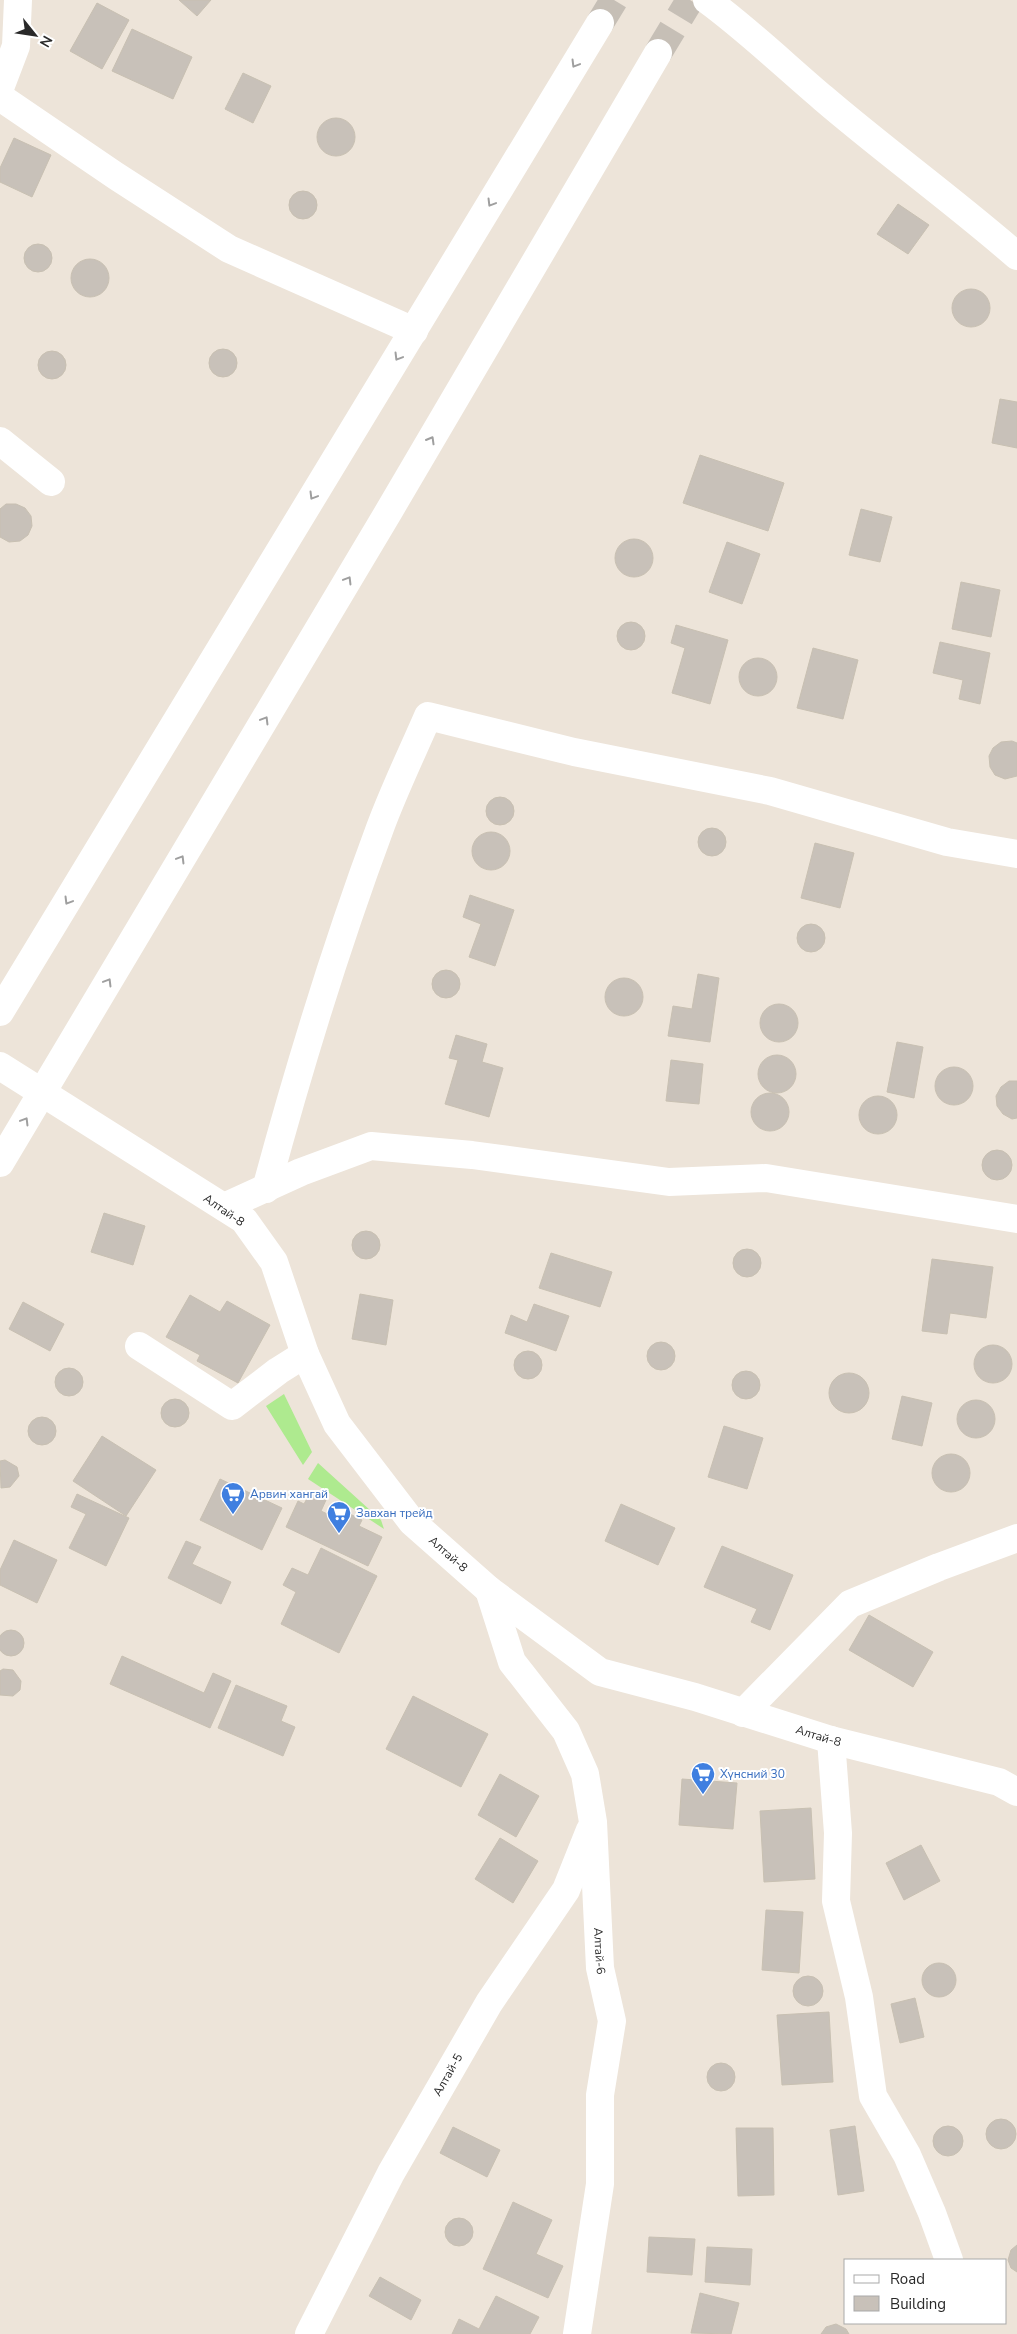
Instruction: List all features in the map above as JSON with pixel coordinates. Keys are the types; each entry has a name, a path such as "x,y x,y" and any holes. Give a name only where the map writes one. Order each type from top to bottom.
{"street":[{"path":"0,88 16,46 18,0"},
{"path":"706,0 732,19 823,98 977,221 1017,256"},
{"path":"0,1012 600,23"},
{"path":"0,1163 394,502 658,53"},
{"path":"0,97 116,176 229,248 414,331"},
{"path":"0,441 51,482"},
{"path":"266,1189 296,1080 338,952 381,827 428,716 574,752 770,791 947,842 1017,854"},
{"name":"Алтай-8","path":"0,1066 244,1220 274,1262 305,1354 337,1424 412,1522 489,1590 600,1672 695,1698 831,1740 1000,1782 1017,1792"},
{"path":"224,1207 301,1172 370,1146 472,1155 669,1182 766,1178 1017,1219"},
{"path":"139,1346 232,1406 278,1371 305,1354"},
{"path":"743,1713 850,1604 939,1567 1017,1538"},
{"name":"Алтай-6","path":"489,1590 512,1662 566,1731 586,1774 593,1822 600,1968 612,2021 600,2095 600,2184 577,2334"},
{"path":"831,1740 838,1833 836,1901 859,1997 873,2096 907,2155 932,2213 949,2259"},
{"name":"Алтай-5","path":"309,2334 391,2173 479,2020 566,1890 593,1822"}],"green space":[{"path":"284,1394 312,1452 303,1465 266,1406"},
{"path":"318,1463 381,1520 384,1529 308,1479"}],"building":[{"path":"179,0 211,0 197,16"},
{"path":"97,3 129,20 102,69 70,51"},
{"path":"132,29 192,57 173,99 112,71"},
{"path":"243,73 271,86 253,123 225,109"},
{"path":"336,118 343,119 349,124 354,130 354,144 349,150 343,155 336,156 329,155 323,150 318,144 317,137 318,130 323,124 329,119"},
{"path":"14,138 51,155 32,197 0,182 0,168"},
{"path":"303,191 313,195 317,205 313,215 303,219 293,215 289,205 293,195"},
{"path":"898,204 929,225 908,254 877,234"},
{"path":"38,244 48,248 52,258 48,268 38,272 28,268 24,258 28,248"},
{"path":"90,259 103,265 109,278 103,291 90,297 77,291 71,278 77,265"},
{"path":"971,289 984,295 990,308 984,321 971,327 958,321 952,308 958,295"},
{"path":"223,349 233,353 237,363 233,373 223,377 213,373 209,363 213,353"},
{"path":"52,351 62,355 66,365 62,375 52,379 42,375 38,365 42,355"},
{"path":"1000,399 1017,402 1017,448 992,443"},
{"path":"700,455 784,483 768,531 683,503"},
{"path":"6,504 16,504 25,508 31,516 32,526 28,535 20,541 9,542 0,537 0,509"},
{"path":"861,509 892,517 880,562 849,555"},
{"path":"634,539 641,540 647,545 652,551 652,565 647,571 641,576 634,577 627,576 621,571 616,565 615,558 616,551 621,545 627,540"},
{"path":"727,542 760,554 742,604 709,592"},
{"path":"961,582 1000,590 991,637 952,629"},
{"path":"631,622 641,626 645,636 641,646 631,650 621,646 617,636 621,626"},
{"path":"676,625 728,640 710,704 672,693 685,648 671,643"},
{"path":"940,642 990,653 980,704 959,699 963,680 933,673"},
{"path":"813,648 858,660 843,719 797,708"},
{"path":"758,658 765,659 771,664 776,670 776,684 771,690 765,695 758,696 751,695 745,690 740,684 739,677 740,670 745,664 751,659"},
{"path":"1012,741 1017,743 1017,776 1005,779 995,775 990,767 989,756 993,748 1001,742"},
{"path":"500,797 510,801 514,811 510,821 500,825 490,821 486,811 490,801"},
{"path":"712,828 722,832 726,842 722,852 712,856 702,852 698,842 702,832"},
{"path":"491,832 504,838 510,851 504,864 491,870 478,864 472,851 478,838"},
{"path":"815,843 854,853 840,908 801,898"},
{"path":"470,895 514,910 495,966 469,957 481,924 463,917"},
{"path":"811,924 821,928 825,938 821,948 811,952 801,948 797,938 801,928"},
{"path":"446,970 456,974 460,984 456,994 446,998 436,994 432,984 436,974"},
{"path":"698,974 719,978 710,1042 668,1036 673,1006 692,1009"},
{"path":"624,978 631,979 637,984 642,990 642,1004 637,1010 631,1015 624,1016 617,1015 611,1010 606,1004 605,997 606,990 611,984 617,979"},
{"path":"779,1004 792,1010 798,1023 792,1036 779,1042 766,1036 760,1023 766,1010"},
{"path":"456,1035 487,1044 482,1062 503,1068 489,1117 445,1104 458,1060 449,1058"},
{"path":"897,1042 923,1047 914,1098 887,1092"},
{"path":"777,1055 790,1061 796,1074 790,1087 777,1093 764,1087 758,1074 764,1061"},
{"path":"671,1060 703,1064 699,1104 666,1101"},
{"path":"954,1067 967,1073 973,1086 967,1099 954,1105 941,1099 935,1086 941,1073"},
{"path":"1009,1081 1017,1081 1017,1118 1012,1119 1003,1114 997,1106 996,1096 1001,1087"},
{"path":"770,1093 777,1094 783,1099 788,1105 788,1119 783,1125 777,1130 770,1131 763,1130 757,1125 752,1119 751,1112 752,1105 757,1099 763,1094"},
{"path":"878,1096 891,1102 897,1115 891,1128 878,1134 865,1128 859,1115 865,1102"},
{"path":"997,1150 1008,1154 1012,1165 1008,1176 997,1180 986,1176 982,1165 986,1154"},
{"path":"104,1213 145,1226 133,1265 91,1252"},
{"path":"366,1231 376,1235 380,1245 376,1255 366,1259 356,1255 352,1245 356,1235"},
{"path":"747,1249 757,1253 761,1263 757,1273 747,1277 737,1273 733,1263 737,1253"},
{"path":"551,1253 612,1272 600,1307 539,1288"},
{"path":"932,1259 993,1267 986,1318 950,1313 947,1334 922,1331"},
{"path":"360,1294 393,1300 386,1345 352,1339"},
{"path":"190,1295 220,1312 227,1301 270,1325 238,1383 197,1361 200,1355 166,1337"},
{"path":"23,1302 64,1324 50,1351 9,1329"},
{"path":"534,1304 569,1316 556,1351 505,1333 511,1315 527,1322"},
{"path":"661,1342 671,1346 675,1356 671,1366 661,1370 651,1366 647,1356 651,1346"},
{"path":"993,1345 1000,1346 1006,1351 1011,1357 1011,1371 1006,1377 1000,1382 993,1383 986,1382 980,1377 975,1371 974,1364 975,1357 980,1351 986,1346"},
{"path":"528,1351 538,1355 542,1365 538,1375 528,1379 518,1375 514,1365 518,1355"},
{"path":"69,1368 79,1372 83,1382 79,1392 69,1396 59,1392 55,1382 59,1372"},
{"path":"746,1371 756,1375 760,1385 756,1395 746,1399 736,1395 732,1385 736,1375"},
{"path":"849,1373 863,1379 869,1393 863,1407 849,1413 835,1407 829,1393 835,1379"},
{"path":"902,1396 932,1403 922,1446 892,1439"},
{"path":"175,1399 185,1403 189,1413 185,1423 175,1427 165,1423 161,1413 165,1403"},
{"path":"976,1400 983,1401 989,1406 994,1412 994,1426 989,1432 983,1437 976,1438 969,1437 963,1432 958,1426 957,1419 958,1412 963,1406 969,1401"},
{"path":"42,1417 52,1421 56,1431 52,1441 42,1445 32,1441 28,1431 32,1421"},
{"path":"724,1426 763,1438 747,1489 708,1477"},
{"path":"102,1436 156,1470 126,1516 73,1481"},
{"path":"951,1454 964,1460 970,1473 964,1486 951,1492 938,1486 932,1473 938,1460"},
{"path":"5,1460 17,1467 19,1476 10,1487 1,1488 0,1461"},
{"path":"220,1479 282,1508 262,1550 200,1520"},
{"path":"310,1493 326,1500 321,1511 344,1522 348,1513 362,1520 359,1526 382,1537 368,1566 286,1527 298,1501 304,1504"},
{"path":"77,1494 129,1518 106,1566 69,1548 86,1514 71,1507"},
{"path":"621,1504 675,1528 658,1565 605,1541"},
{"path":"14,1540 57,1560 37,1603 0,1585 0,1570"},
{"path":"186,1541 201,1547 192,1564 231,1582 221,1604 168,1578"},
{"path":"722,1546 793,1575 770,1630 751,1622 757,1609 704,1587"},
{"path":"321,1548 377,1576 339,1653 281,1624 296,1592 283,1585 292,1568 308,1575"},
{"path":"869,1615 933,1652 913,1687 849,1650"},
{"path":"6,1631 16,1631 23,1638 23,1648 16,1655 6,1655 -1,1648 -1,1638"},
{"path":"122,1656 204,1693 213,1673 231,1681 210,1728 110,1684"},
{"path":"3,1669 13,1670 21,1681 20,1690 13,1696 0,1695 0,1671"},
{"path":"236,1685 287,1706 281,1721 295,1727 283,1756 218,1728"},
{"path":"413,1696 488,1734 461,1787 386,1749"},
{"path":"500,1774 539,1796 516,1837 478,1815"},
{"path":"682,1779 737,1783 733,1829 679,1825"},
{"path":"811,1808 815,1879 764,1882 760,1811"},
{"path":"500,1838 538,1861 513,1903 475,1879"},
{"path":"921,1845 940,1881 904,1900 886,1863"},
{"path":"766,1910 803,1912 799,1973 762,1970"},
{"path":"939,1963 946,1964 951,1968 955,1973 955,1987 951,1992 946,1996 939,1997 932,1996 927,1992 923,1987 922,1980 923,1973 927,1968 932,1964"},
{"path":"808,1976 814,1977 822,1985 822,1997 814,2005 808,2006 802,2005 794,1997 793,1991 794,1985 802,1977"},
{"path":"915,1998 924,2037 900,2043 891,2004"},
{"path":"829,2012 833,2082 782,2085 777,2015"},
{"path":"721,2063 731,2067 735,2077 731,2087 721,2091 711,2087 707,2077 711,2067"},
{"path":"1001,2119 1007,2120 1015,2128 1015,2140 1007,2148 1001,2149 995,2148 987,2140 986,2134 987,2128 995,2120"},
{"path":"855,2126 864,2191 838,2195 830,2130"},
{"path":"948,2126 954,2127 962,2135 962,2147 954,2155 948,2156 942,2155 934,2147 933,2141 934,2135 942,2127"},
{"path":"453,2127 500,2150 487,2177 440,2153"},
{"path":"736,2128 773,2128 774,2195 738,2196"},
{"path":"513,2202 552,2220 536,2254 563,2266 548,2298 483,2269"},
{"path":"459,2218 469,2222 473,2232 469,2242 459,2246 449,2242 445,2232 449,2222"},
{"path":"649,2237 695,2239 692,2275 647,2272"},
{"path":"1017,2245 1017,2272 1011,2268 1008,2260 1011,2250"},
{"path":"707,2247 752,2249 750,2285 705,2282"},
{"path":"380,2277 421,2300 411,2320 369,2296"},
{"path":"700,2293 739,2303 731,2334 691,2333"},
{"path":"496,2296 539,2317 530,2334 452,2334 459,2319 479,2329"},
{"path":"836,2324 846,2329 849,2334 821,2334 826,2327"}],"tunnel":[{"path":"600,23 614,0"},
{"path":"658,53 690,0"}],"place":[{"name":"Арвин хангай","path":"233,1515"},
{"name":"Завхан трейд","path":"339,1534"},
{"name":"Хүнсний 30","path":"703,1795"}]}
